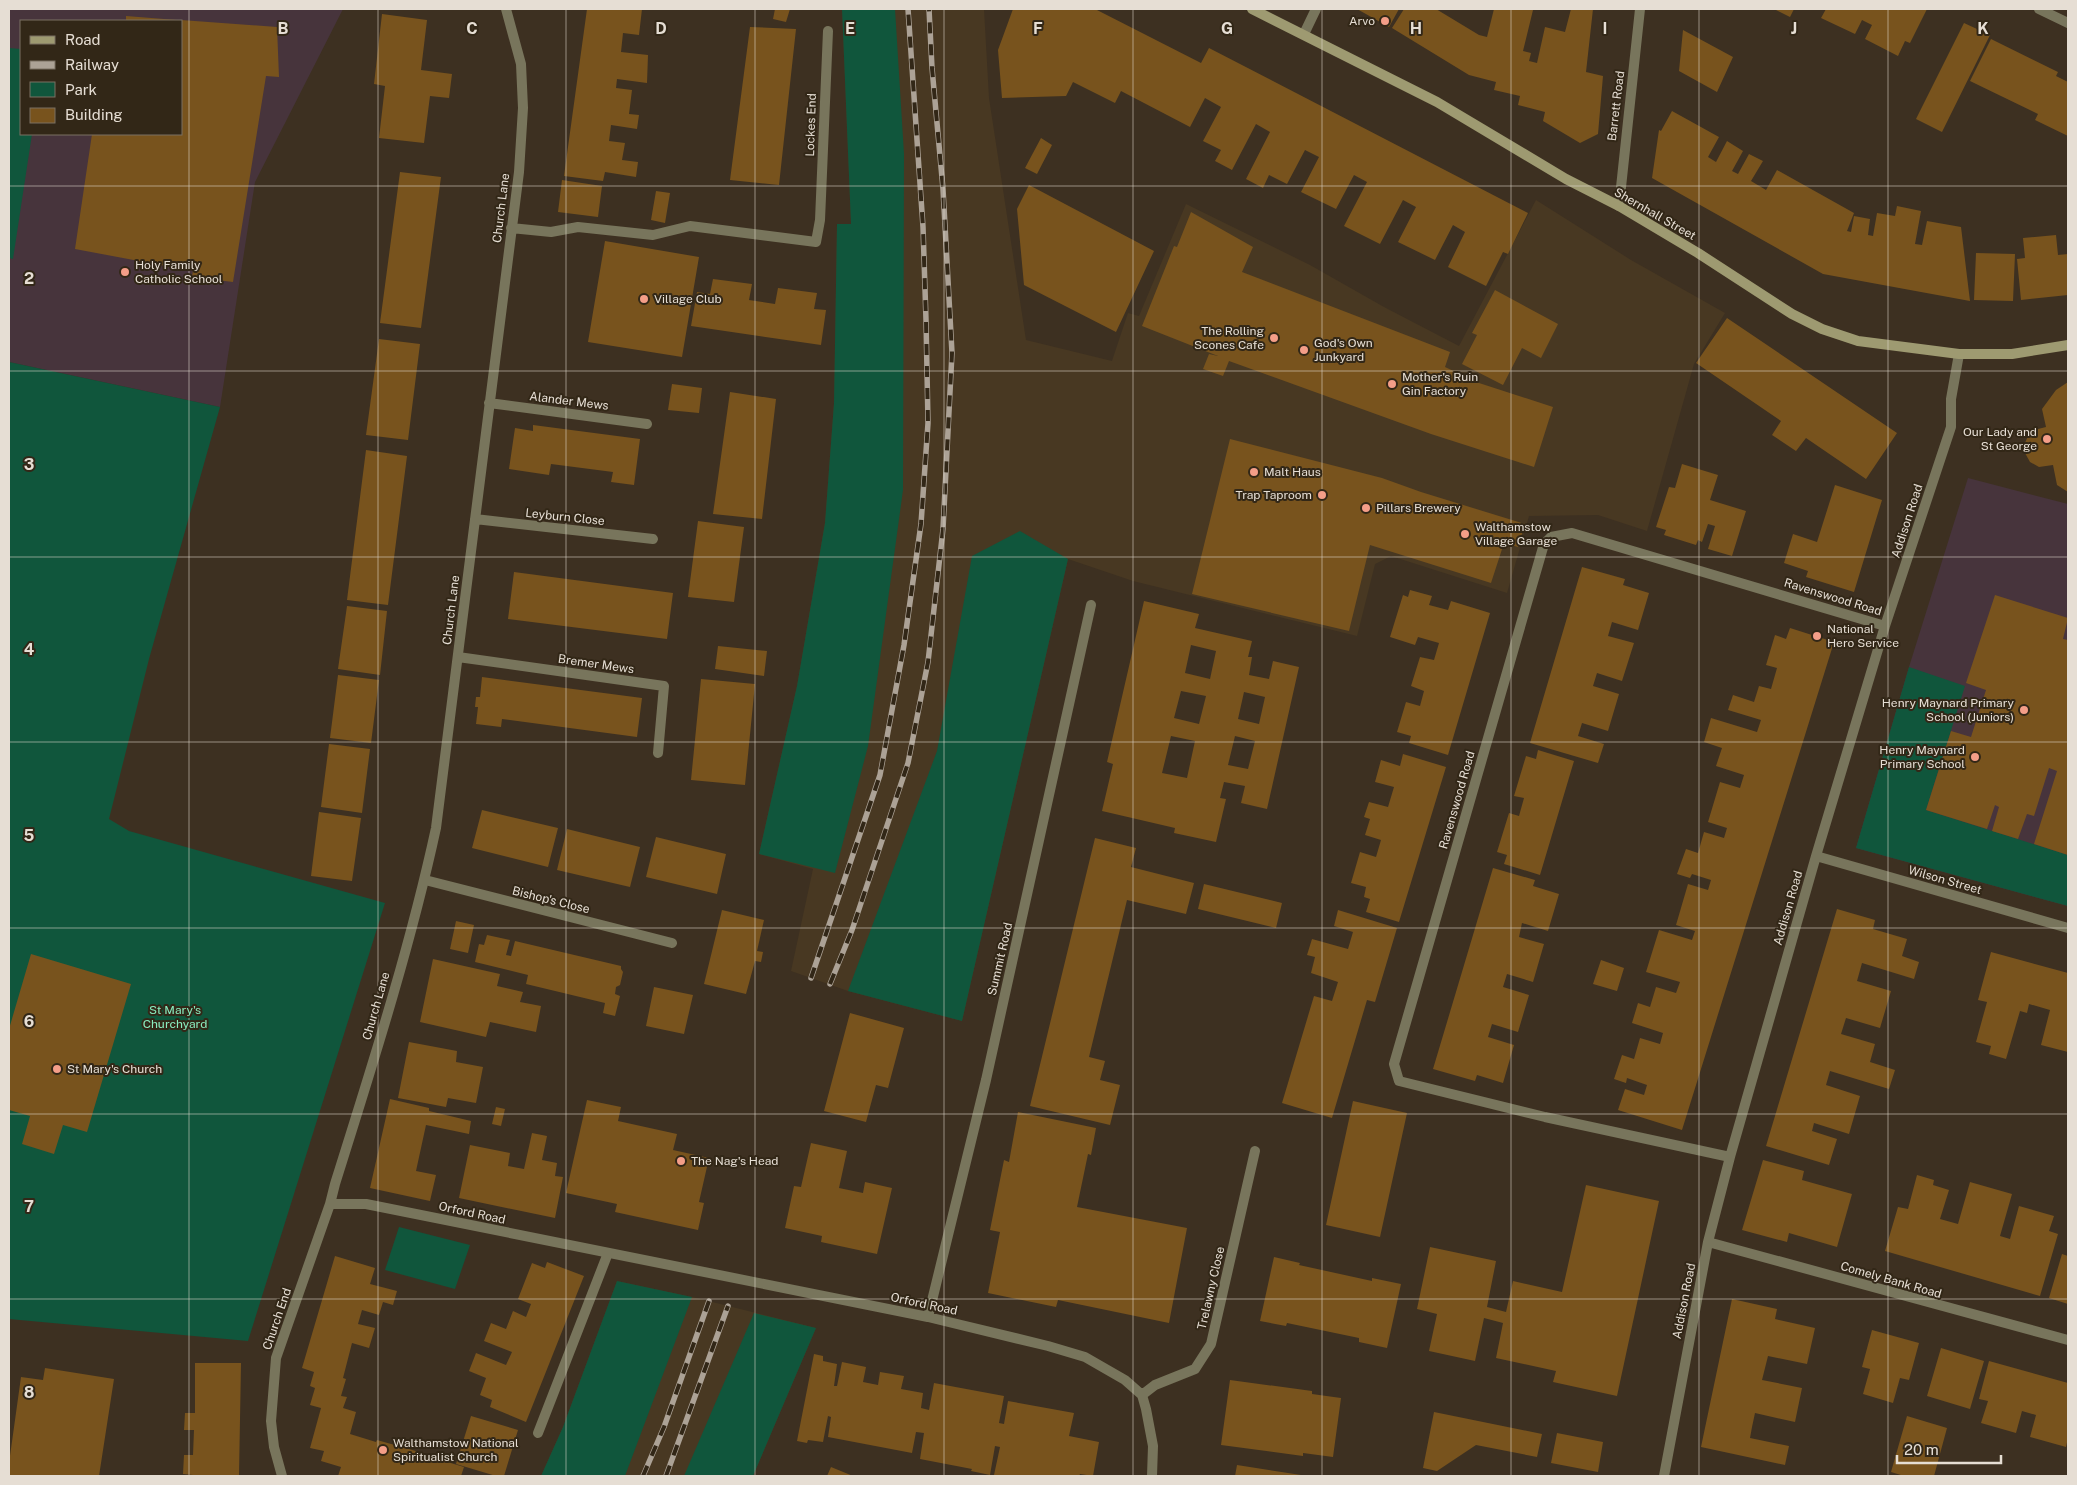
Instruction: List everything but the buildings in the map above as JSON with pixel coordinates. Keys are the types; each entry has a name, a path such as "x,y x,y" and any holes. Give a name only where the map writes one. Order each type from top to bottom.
{"street":[{"name":"Church Lane","path":"330,1204 385,1024 436,828 519,172 523,108 521,64 506,9"},
{"name":"Shernhall Street","path":"1252,9 1437,102 1566,179 1618,206 1698,253 1792,314 1822,329 1858,341 1959,354 2012,354 2068,345"},
{"path":"1304,34 1316,9"},
{"name":"Barrett Road","path":"1618,206 1640,9"},
{"path":"2039,9 2068,23"},
{"name":"Lockes End","path":"512,228 551,232 578,227 653,235 690,226 816,242 820,220 828,31"},
{"name":"Addison Road","path":"1664,1476 1708,1242 1730,1157 1816,856 1886,626 1951,427 1951,399 1959,354"},
{"name":"Alander Mews","path":"489,403 647,424"},
{"name":"Leyburn Close","path":"475,519 653,539"},
{"name":"Ravenswood Road","path":"1730,1157 1545,1117 1399,1081 1394,1064 1544,544 1551,537 1572,533 1886,626"},
{"name":"Summit Road","path":"928,1317 986,1080 1091,605"},
{"name":"Bremer Mews","path":"458,657 664,686 658,753"},
{"name":"Wilson Street","path":"1816,856 2068,928"},
{"name":"Bishop's Close","path":"424,880 672,943"},
{"name":"Trelawny Close","path":"1142,1395 1155,1385 1195,1369 1211,1344 1255,1151"},
{"name":"Orford Road","path":"330,1204 366,1204 928,1317 1048,1346 1085,1358 1125,1380 1142,1395"},
{"name":"Church End","path":"282,1476 274,1448 271,1421 276,1358 330,1204"},
{"name":"Comely Bank Road","path":"1708,1242 2068,1340"},
{"path":"538,1434 608,1253"},
{"path":"1142,1395 1153,1446 1152,1476"}],"shaded area":[{"name":"Holy Family Catholic School","path":"9,9 343,9 255,182 220,407 9,362"},
{"path":"842,9 984,9 989,98 1026,340 1112,361 1128,313 1139,316 1186,204 1310,265 1384,307 1459,346 1536,200 1631,260 1725,313 1694,364 1647,531 1598,515 1529,516 1507,593 1391,556 1375,564 1357,636 1133,581 1068,559 962,1021 848,991 791,971 813,869 759,854 797,686 825,522 834,403 837,224 851,224"},
{"name":"Henry Maynard Primary School","path":"1968,478 2068,504 2068,906 1856,848 1909,667"},
{"path":"617,1281 692,1297 816,1328 753,1476 541,1476 563,1427"}],"green space":[{"path":"842,9 895,9 904,154 903,490 868,746 835,873 759,854 797,686 825,523 834,403 837,224 851,224"},
{"path":"9,48 20,49 20,135 32,135 13,259 9,258"},
{"name":"St Mary's Churchyard","path":"9,362 220,407 149,659 109,819 129,831 385,903 248,1341 9,1319"},
{"path":"1020,531 1068,559 962,1021 848,991 937,751 972,556"},
{"path":"1909,667 1965,686 1926,810 2068,855 2068,906 1856,848"},
{"path":"399,1227 470,1245 455,1289 385,1270"},
{"path":"617,1281 692,1297 625,1476 541,1476 563,1427"},
{"path":"754,1313 816,1328 753,1476 684,1476"}],"railway":[{"path":"811,978 880,775 904,645 921,524 928,423 926,320 923,227 908,9"},
{"path":"830,984 852,930 908,763 928,662 943,529 952,353 943,189 932,68 929,9"},
{"path":"643,1476 664,1427 709,1301"},
{"path":"666,1476 728,1306"}],"place":[{"name":"Arvo","path":"1385,21"},
{"name":"Holy Family Catholic School","path":"125,272"},
{"name":"Village Club","path":"644,299"},
{"name":"The Rolling Scones Cafe","path":"1274,338"},
{"name":"God's Own Junkyard","path":"1304,350"},
{"name":"Mother's Ruin Gin Factory","path":"1392,384"},
{"name":"Our Lady and St George","path":"2047,439"},
{"name":"Malt Haus","path":"1254,472"},
{"name":"Trap Taproom","path":"1322,495"},
{"name":"Pillars Brewery","path":"1366,508"},
{"name":"Walthamstow Village Garage","path":"1465,534"},
{"name":"National Hero Service","path":"1817,636"},
{"name":"Henry Maynard Primary School (Juniors)","path":"2024,710"},
{"name":"Henry Maynard Primary School","path":"1975,757"},
{"name":"St Mary's Church","path":"57,1069"},
{"name":"The Nag's Head","path":"681,1161"},
{"name":"Walthamstow National Spiritualist Church","path":"383,1450"}]}
